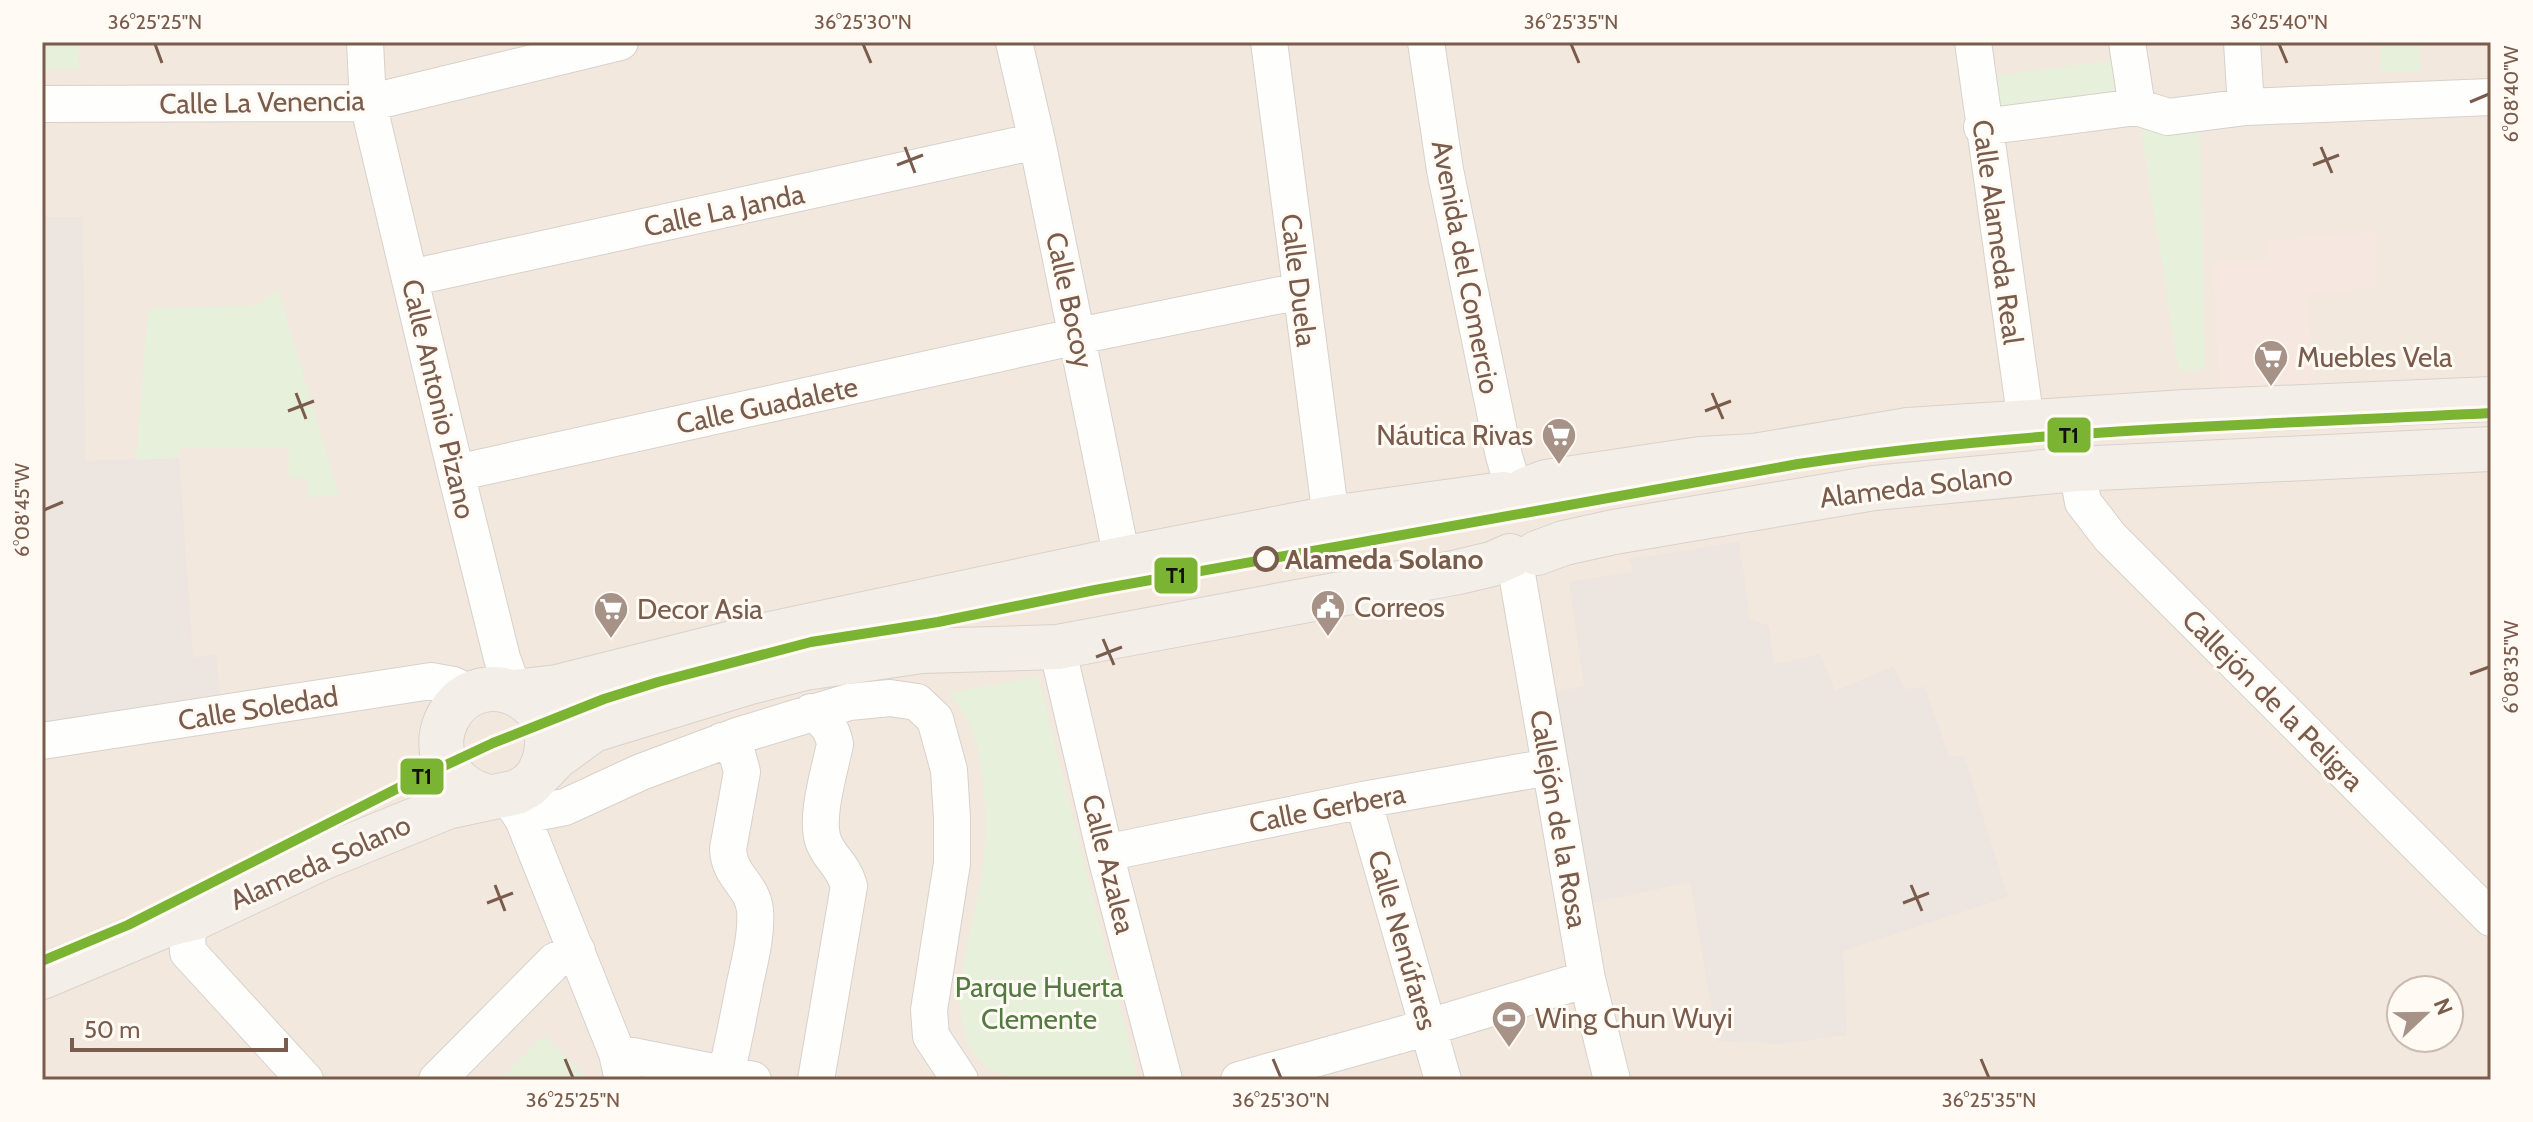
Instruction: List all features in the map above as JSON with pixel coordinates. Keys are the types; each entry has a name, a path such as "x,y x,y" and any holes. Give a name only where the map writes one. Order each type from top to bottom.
{"main road":[{"name":"Alameda Solano","path":"493,693 557,687 756,637 1331,518 1700,459 1754,456 1908,430 2185,412 2491,399"},
{"name":"Alameda Solano","path":"42,977 168,924 197,917 324,857 447,807 511,794 593,730 805,668 922,651 1057,647 1458,572 1614,532 1874,488 2077,469 2491,449"},
{"path":"1514,491 1494,502 1488,512 1487,532 1496,548 1521,556"},
{"path":"493,693 536,710 544,722 548,749 511,794 475,794 453,777 441,752 444,724 451,711 493,693"}],"street":[{"name":"Calle Antonio Pizano","path":"365,42 368,103 502,658 493,693"},
{"name":"Calle Bocoy","path":"1014,42 1078,336 1122,559"},
{"name":"Calle Duela","path":"1269,42 1331,518"},
{"name":"Avenida del Comercio","path":"1426,42 1445,170 1504,456 1514,491"},
{"name":"Calle Alameda Real","path":"1973,42 1982,127 2026,422"},
{"path":"2127,42 2137,107"},
{"path":"2242,42 2246,107"},
{"name":"Calle La Venencia","path":"42,104 368,103 614,43"},
{"path":"1982,127 2137,107 2168,117 2246,107 2491,97"},
{"name":"Calle La Janda","path":"410,278 1037,141"},
{"name":"Calle Guadalete","path":"456,473 1078,336 1300,291"},
{"name":"Callejón de la Peligra","path":"2077,469 2083,502 2110,537 2491,918"},
{"name":"Callejón de la Rosa","path":"1521,556 1549,767 1587,979 1612,1080"},
{"name":"Calle Azalea","path":"1057,647 1105,853 1164,1080"},
{"name":"Calle Soledad","path":"42,741 431,681 493,693"},
{"path":"511,794 534,813 565,807 641,772 811,712 849,702 890,698 917,702 935,719 949,770 952,863 929,1010 931,1036 960,1080"},
{"path":"811,712 828,724 833,734 835,744 820,823 822,840 846,874 849,886 816,1080"},
{"path":"511,794 577,951 619,1072 740,1077 756,914 747,887 731,869 729,859 728,849 742,772 737,753 722,741"},
{"name":"Calle Gerbera","path":"1105,853 1363,800 1549,767"},
{"name":"Calle Nenúfares","path":"1363,800 1443,1080"},
{"path":"197,917 187,934 188,952 305,1080"},
{"path":"437,1080 555,961 577,951"},
{"path":"1239,1080 1587,979"}],"shaded area":[{"path":"42,42 2491,42 2491,1080 42,1080"},
{"path":"42,217 83,217 85,461 179,458 193,657 216,655 221,705 42,731"},
{"path":"2375,232 2376,287 2305,295 2317,388 2220,393 2213,260 2268,259 2267,241"},
{"path":"1739,542 1750,619 1769,626 1774,664 1820,654 1835,691 1894,666 1904,689 1925,687 1949,757 1964,756 2008,897 1843,951 1847,1035 1782,1044 1717,1041 1690,882 1593,903 1552,693 1584,686 1569,582 1633,572 1629,559"}],"green space":[{"path":"42,42 80,42 78,69 42,69"},
{"path":"2380,42 2419,42 2421,72 2381,71"},
{"path":"2119,59 2124,97 1998,117 1990,77"},
{"path":"2141,129 2200,131 2205,369 2179,371"},
{"path":"278,289 339,496 309,497 307,478 289,478 289,448 179,447 179,458 136,460 148,308 257,305"},
{"name":"Parque Huerta Clemente","path":"1038,677 1138,1079 1024,1080 992,1070 972,1051 963,1025 961,994 964,962 983,870 986,814 982,772 973,734 967,718 949,693"},
{"path":"544,1035 588,1080 499,1080"}],"transit line":[{"name":"T1","path":"42,961 128,925 493,743 604,699 811,642 938,622 1095,590 1798,464 1884,452 2144,430 2491,413"}],"place":[{"name":"Muebles Vela","path":"2271,388"},
{"name":"Náutica Rivas","path":"1559,466"},
{"name":"Alameda Solano","path":"1266,559"},
{"name":"Correos","path":"1328,638"},
{"name":"Decor Asia","path":"611,640"},
{"name":"Wing Chun Wuyi","path":"1509,1049"}]}
